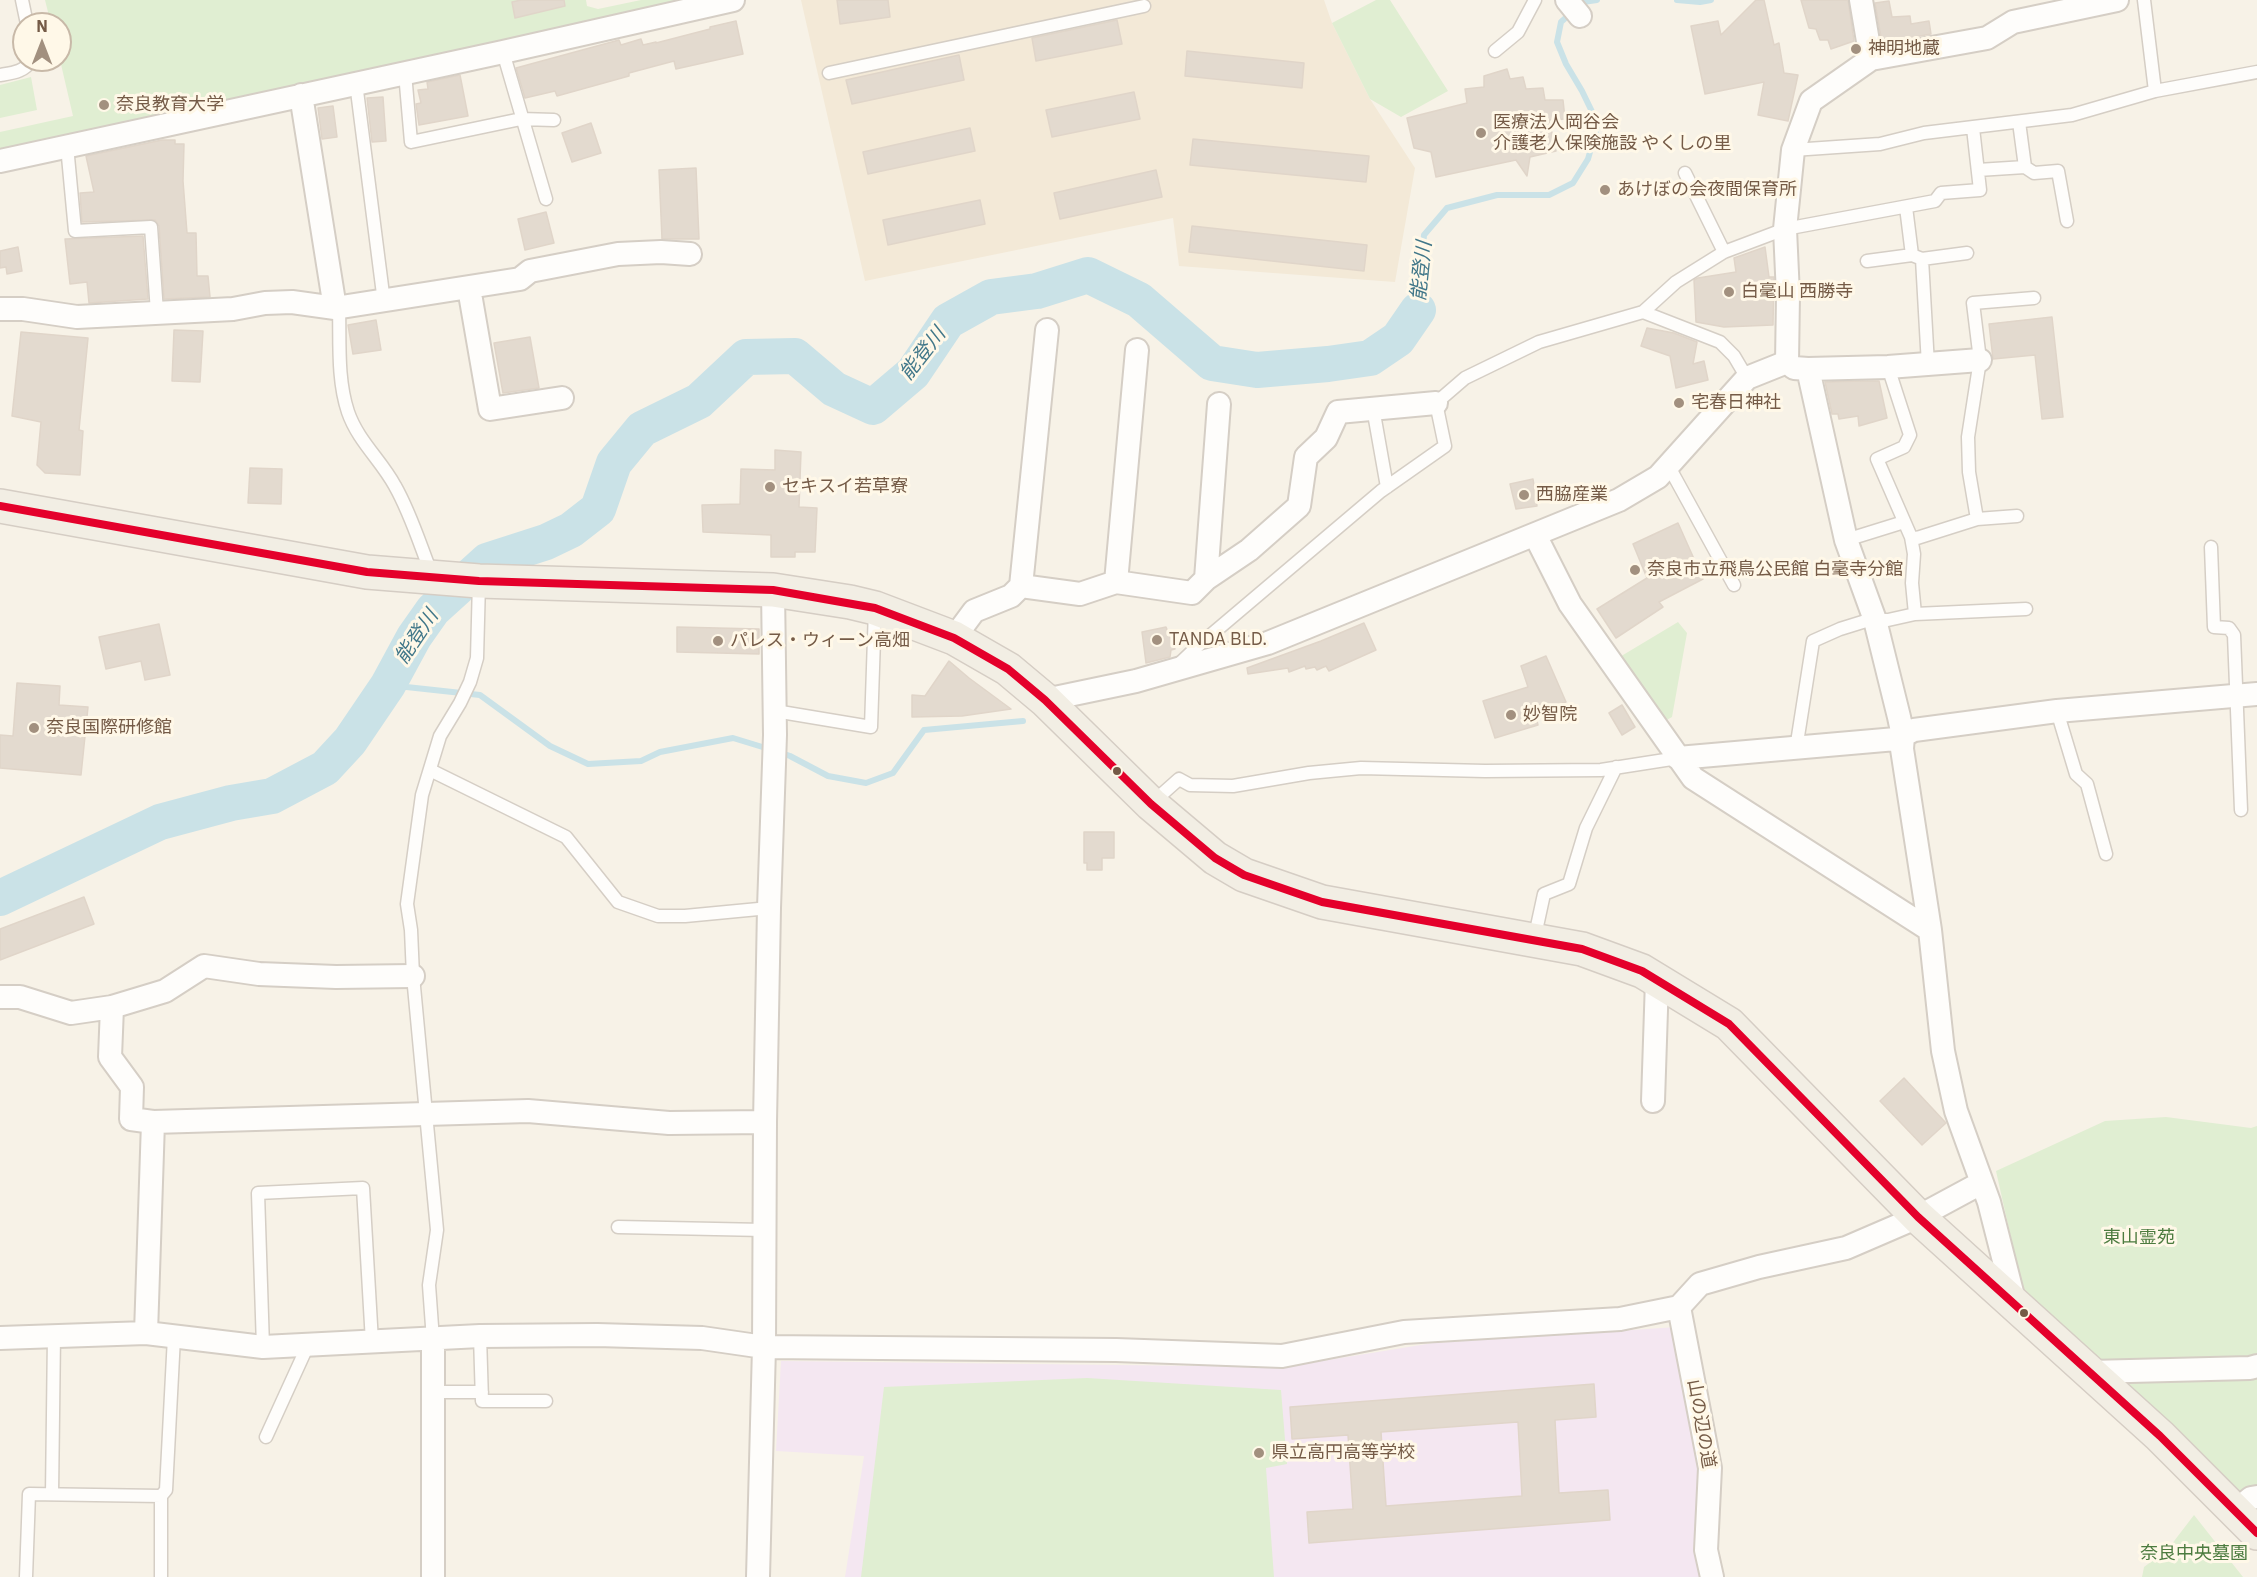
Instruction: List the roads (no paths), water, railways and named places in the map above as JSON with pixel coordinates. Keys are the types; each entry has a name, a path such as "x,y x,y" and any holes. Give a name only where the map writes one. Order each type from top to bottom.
{"main road":[{"path":"0,506 367,572 479,581 773,590 875,608 954,638 1008,669 1045,700 1151,804 1215,858 1244,875 1333,904 1582,950 1642,971 1729,1024 1918,1217 2250,1514"}],"street":[{"path":"0,161 733,0"},
{"path":"1862,0 1870,59"},
{"path":"2016,1306 1989,1202 1956,1111 1943,1051 1930,930 1902,749 1903,736 1875,620 1846,540 1798,366 1788,295 1785,229 1793,150 1811,101 1870,59 1987,38 2013,22 2117,0"},
{"path":"301,95 337,308"},
{"path":"0,309 23,309 77,317 233,309 265,303 292,302 337,308 520,279 530,272 618,254 661,252 690,254"},
{"path":"469,288 490,409 562,398"},
{"path":"954,638 974,611 1011,596 1021,586 1047,330"},
{"path":"1116,582 1137,350"},
{"path":"1045,700 1136,681 1268,643 1619,500 1658,477 1747,378 1798,366 1888,368 1980,360"},
{"path":"1021,586 1080,594 1116,582 1192,593 1206,579 1249,550 1299,506 1306,457 1326,438 1338,412 1436,403"},
{"path":"1206,579 1220,404"},
{"path":"1535,535 1570,604 1693,778 1930,930"},
{"path":"758,1577 764,1347 769,909 775,758 773,590"},
{"path":"1678,758 1896,739 1914,730 2057,711 2247,695"},
{"path":"0,997 20,997 71,1012 112,1007 165,991 204,966 259,974 336,977 413,976"},
{"path":"1653,1101 1657,980"},
{"path":"112,1007 110,1057 132,1087 131,1119 153,1122 528,1111 669,1123 765,1122"},
{"path":"146,1333 153,1122"},
{"path":"0,1338 146,1333 263,1347 480,1336 597,1335 702,1338 764,1347 1116,1350 1282,1356 1404,1332 1620,1319 1679,1307 1700,1284 1759,1267 1846,1248 1918,1217 1981,1183"},
{"name":"山の辺の道","path":"1679,1307 1710,1468 1706,1550 1712,1577"},
{"path":"433,1340 433,1577"},
{"path":"2090,1372 2257,1366"}],"lane":[{"path":"1495,51 1518,32 1535,0"},
{"path":"2144,0 2154,91"},
{"path":"829,74 1143,6"},
{"path":"503,52 546,199"},
{"path":"0,75 16,72"},
{"path":"1793,150 1880,144 1924,133 2072,115 2154,91 2257,72"},
{"path":"405,73 411,142 521,119 554,120"},
{"path":"356,83 384,302"},
{"path":"2019,122 2025,167"},
{"path":"1174,669 1199,645 1387,487 1446,446 1436,403 1465,378 1539,342 1643,312 1676,282 1724,252 1785,229 1935,201 1941,193 1980,190 1973,128"},
{"path":"67,146 75,231 151,226 157,312"},
{"path":"1978,170 2025,167 2034,173 2058,171 2067,221"},
{"path":"1685,174 1724,252"},
{"path":"1905,207 1917,257 1928,365"},
{"path":"1867,261 1967,253"},
{"path":"1977,519 1969,472 1968,437 1980,360 1973,303 2034,298"},
{"path":"337,308 342,390 349,414 374,458 394,484 438,577"},
{"path":"1643,312 1720,342 1734,356 1747,378"},
{"path":"1888,368 1910,435 1904,447 1877,459 1911,537 1914,554 1912,583 1916,614"},
{"path":"1372,408 1387,487"},
{"path":"1668,465 1734,585"},
{"path":"1911,537 1917,538 1977,519 2017,516"},
{"path":"1846,540 1904,522"},
{"path":"2211,547 2214,627 2229,628 2234,635 2247,695 2241,810"},
{"path":"433,1340 429,1285 437,1230 407,904 422,795 429,770 440,736 470,682 477,658 479,581"},
{"path":"775,711 871,727 875,608"},
{"path":"1796,749 1813,641 1840,629 1875,620 1916,614 2026,609"},
{"path":"2057,711 2076,774 2087,784 2106,854"},
{"path":"1151,804 1179,779 1190,785 1233,786 1309,773 1361,768 1485,771 1601,770 1678,758"},
{"path":"1534,940 1544,894 1569,884 1586,828 1616,767"},
{"path":"429,770 566,837 618,902 658,916 769,909"},
{"path":"263,1347 258,1193 363,1188 372,1342"},
{"path":"618,1227 764,1230"},
{"path":"52,1494 54,1335"},
{"path":"480,1336 482,1401 546,1401"},
{"path":"161,1577 160,1496 166,1490 174,1337"},
{"path":"266,1437 308,1345"},
{"path":"433,1392 482,1392"},
{"path":"26,1577 29,1494 160,1496"}],"waterway":[{"name":"能登川","path":"1578,6 1583,2 1597,0"},
{"name":"能登川","path":"1677,0 1700,2 1711,0"},
{"name":"能登川","path":"1418,310 1424,235 1447,208 1497,195 1549,195 1573,183 1588,159 1598,124 1557,42 1561,22 1571,13"},
{"name":"能登川","path":"0,898 160,822 231,803 272,796 325,768 350,741 388,685 414,637 433,610 487,561 546,542 571,530 598,509 614,463 642,429 699,401 746,357 795,356 834,389 873,407 913,373 948,321 991,297 1037,291 1088,275 1139,300 1212,363 1257,370 1370,358 1398,339 1418,310"},
{"path":"388,685 480,695 550,746 588,764 641,761 660,752 733,738 769,749"},
{"path":"779,752 828,776 866,783 893,773 924,730 1023,721"}],"place":[{"name":"神明地蔵","path":"1856,49"},
{"name":"奈良教育大学","path":"104,105"},
{"name":"医療法人岡谷会 介護老人保険施設 やくしの里","path":"1481,133"},
{"name":"あけぼの会夜間保育所","path":"1605,190"},
{"name":"白毫山 西勝寺","path":"1729,292"},
{"name":"宅春日神社","path":"1679,403"},
{"name":"セキスイ若草寮","path":"770,487"},
{"name":"西脇産業","path":"1524,495"},
{"name":"奈良市立飛鳥公民館 白毫寺分館","path":"1635,570"},
{"name":"TANDA BLD.","path":"1157,640"},
{"name":"パレス・ウィーン高畑","path":"718,641"},
{"name":"妙智院","path":"1511,715"},
{"name":"奈良国際研修館","path":"34,728"},
{"name":"県立高円高等学校","path":"1259,1453"}],"park label":[{"name":"東山霊苑","path":"2139,1238"},
{"name":"奈良中央墓園","path":"2194,1554"}]}
